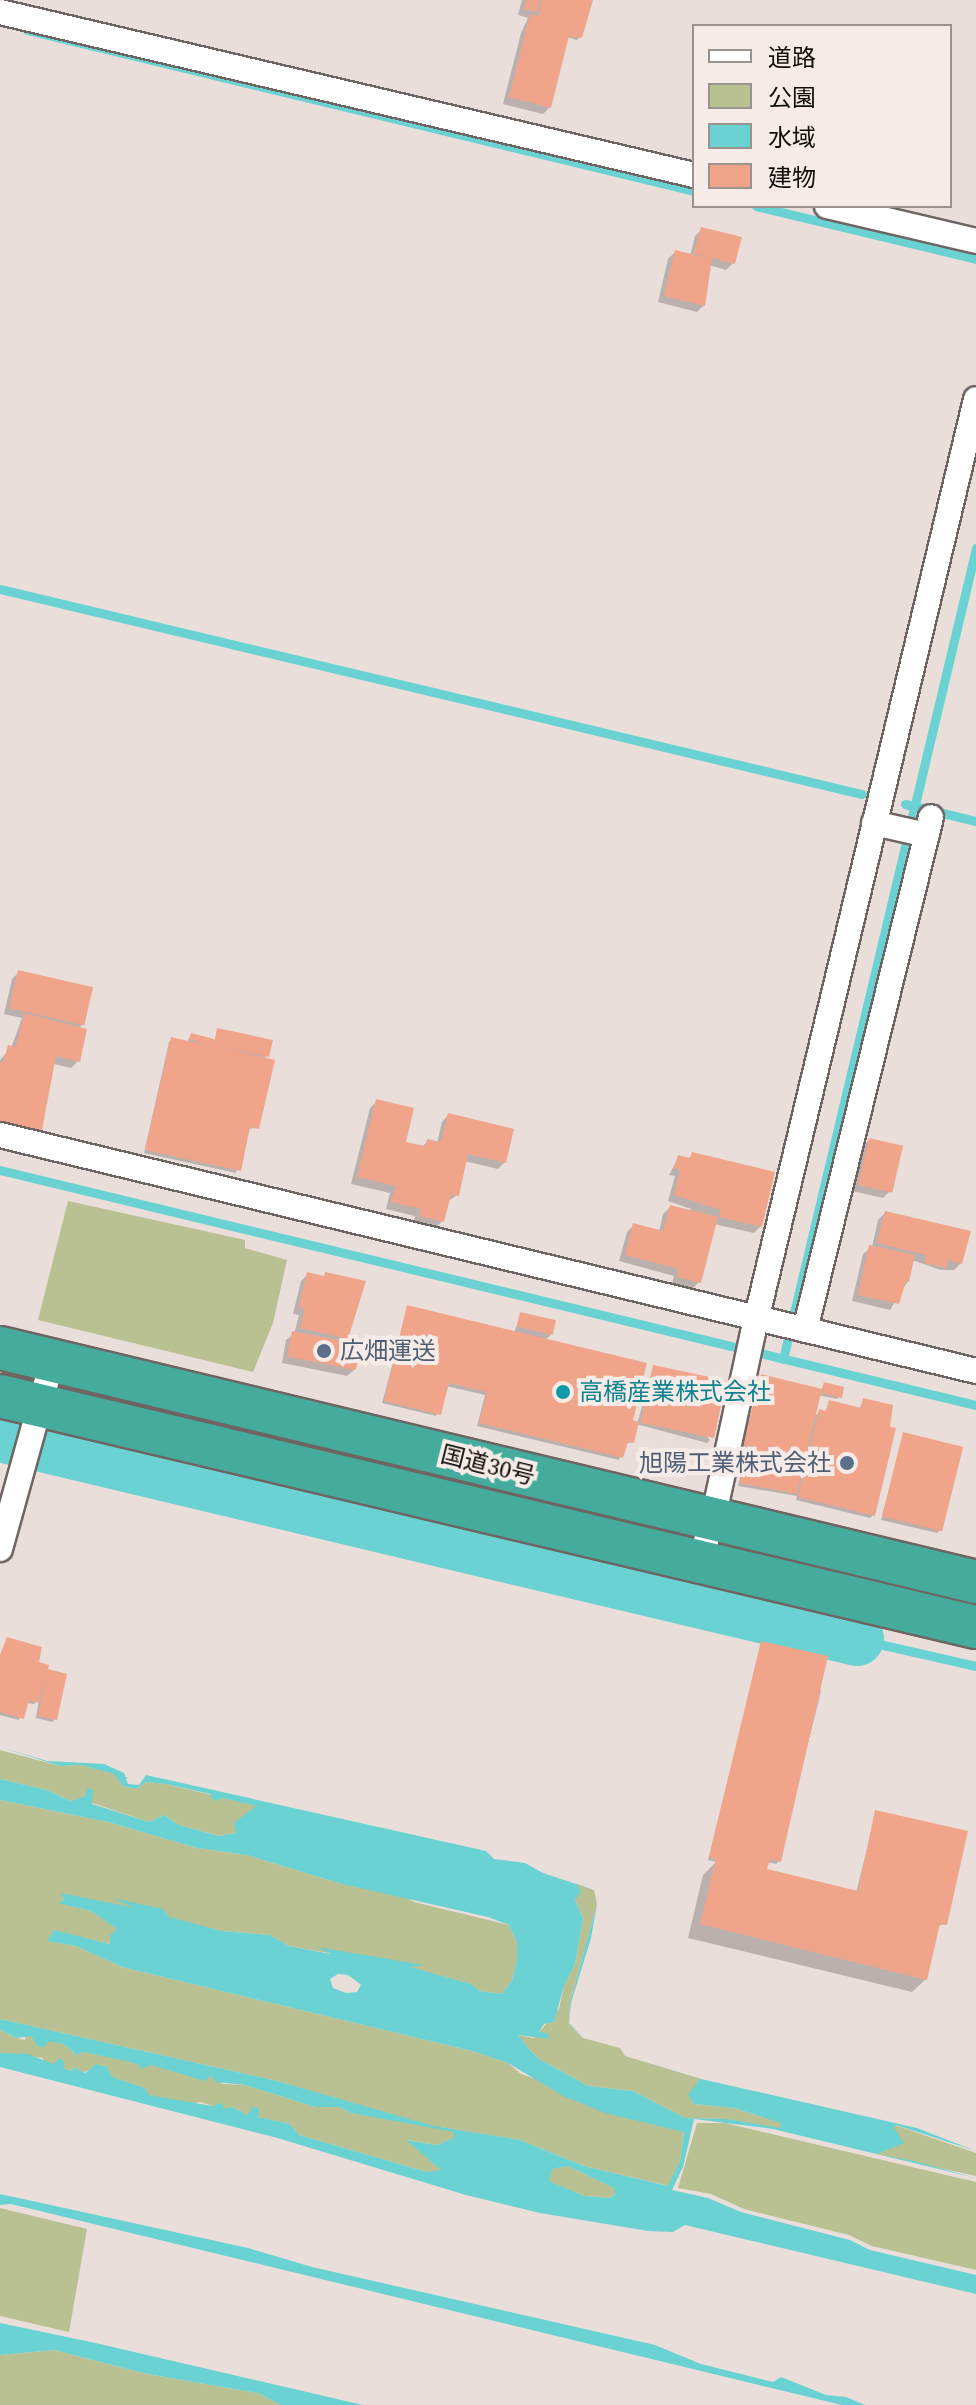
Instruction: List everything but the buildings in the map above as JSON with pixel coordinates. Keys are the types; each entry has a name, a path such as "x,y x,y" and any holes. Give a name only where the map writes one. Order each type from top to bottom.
{"highway":[{"name":"国道30号","path":"0,1348 976,1582"},
{"name":"国道30号","path":"0,1396 37,1415 976,1627"}],"street":[{"path":"0,12 692,175"},
{"path":"836,208 976,241"},
{"path":"800,1329 909,827 976,399"},
{"path":"699,1563 713,1519 746,1363 760,1326 909,827"},
{"path":"0,1135 760,1326 800,1329 976,1371"},
{"path":"0,1549 52,1361"}],"green space":[{"path":"68,1201 245,1240 245,1248 287,1260 273,1323 253,1372 38,1320"},
{"path":"0,1750 60,1766 81,1765 115,1774 123,1786 136,1789 146,1782 166,1784 257,1806 236,1833 219,1836 179,1825 164,1815 149,1822 92,1803 87,1789 86,1796 71,1801 47,1790 0,1779"},
{"path":"0,1800 108,1822 197,1848 247,1855 342,1884 402,1895 414,1902 509,1925 517,1942 517,1961 512,1980 502,1994 480,1991 471,1984 408,1967 289,1946 270,1935 222,1931 62,1894 64,1900 60,1903 91,1911 117,1928 111,1944 54,1931 48,1941 76,1946 122,1967 472,2051 508,2063 521,2074 684,2131 680,2161 669,2186 584,2166 520,2140 440,2127 454,2132 455,2138 437,2145 408,2140 442,2171 427,2172 299,2135 290,2124 257,2117 259,2108 247,2115 233,2107 225,2110 200,2102 189,2104 148,2095 145,2088 89,2070 82,2073 74,2067 73,2071 44,2063 43,2058 0,2053 0,2030 25,2040 26,2034 63,2044 77,2055 83,2052 211,2076 223,2084 245,2085 315,2107 340,2107 351,2113 427,2125 277,2081 0,2019"},
{"path":"576,1884 594,1890 597,1904 570,2003 569,2024 583,2038 620,2048 625,2056 701,2079 694,2104 734,2108 782,2123 780,2129 727,2119 685,2118 633,2091 588,2086 539,2059 517,2035 534,2038 559,2009 564,1986 575,1964 583,1918 575,1900"},
{"path":"697,2123 725,2123 976,2182 976,2270 872,2246 849,2235 744,2209 711,2194 678,2188"},
{"path":"895,2125 976,2153 976,2176 876,2154 903,2143 893,2128"},
{"path":"568,2166 615,2188 615,2194 610,2198 584,2196 548,2181 551,2169"},
{"path":"0,2208 87,2229 69,2332 0,2316"},
{"path":"54,2350 147,2374 258,2393 281,2405 0,2405 0,2355"}],"water":[{"path":"0,1747 47,1761 104,1764 124,1773 128,1784 139,1785 146,1775 486,1851 494,1859 525,1863 543,1873 594,1890 577,1885 581,1891 575,1900 583,1918 575,1964 564,1986 554,2022 544,2024 539,2032 547,2033 550,2039 518,2035 529,2049 539,2059 588,2086 633,2091 685,2118 727,2119 780,2128 781,2123 734,2108 694,2104 688,2095 700,2079 625,2056 701,2079 917,2128 976,2151 896,2125 894,2128 904,2143 877,2154 976,2178 773,2129 694,2119 683,2167 672,2190 708,2198 741,2212 850,2240 870,2250 976,2275 976,2294 685,2225 673,2232 648,2231 540,2213 466,2195 274,2137 0,2067 0,2053 28,2054 53,2064 60,2058 65,2063 63,2068 72,2071 74,2067 85,2073 96,2064 107,2067 112,2077 145,2088 149,2095 212,2106 221,2103 225,2109 233,2107 247,2115 253,2107 259,2108 258,2117 290,2124 299,2135 427,2172 441,2170 406,2140 437,2145 454,2138 454,2132 351,2113 340,2107 315,2107 245,2085 216,2082 211,2076 205,2081 151,2065 142,2069 126,2061 83,2052 77,2055 63,2044 49,2041 44,2047 37,2046 32,2036 17,2038 0,2030 0,2019 277,2081 434,2126 520,2140 584,2166 668,2186 680,2161 684,2132 605,2113 563,2096 508,2063 472,2051 122,1967 76,1946 47,1941 54,1930 110,1944 110,1935 117,1929 91,1911 58,1903 64,1900 61,1893 135,1908 112,1898 163,1909 169,1917 222,1931 270,1935 289,1946 331,1954 318,1947 423,1965 410,1967 471,1984 480,1991 502,1994 512,1980 517,1961 517,1942 509,1925 488,1917 342,1884 247,1855 197,1848 108,1822 0,1800 0,1779 47,1790 71,1801 85,1796 87,1788 93,1790 92,1804 149,1822 164,1815 179,1825 219,1836 236,1833 234,1823 256,1806 223,1798 214,1801 210,1794 166,1784 146,1782 136,1789 123,1786 114,1774 81,1765 60,1766","holes":["338,1974 348,1975 361,1985 357,1992 346,1993 333,1988 330,1979","568,2166 614,2188 615,2194 610,2198 584,2196 549,2181 552,2169"]},
{"path":"597,1904 591,1938 571,2003 569,2022 570,2003"},
{"path":"0,2194 248,2248 312,2267 655,2345 701,2364 773,2382 781,2377 826,2395 846,2397 865,2405 842,2405 11,2204 0,2205"},
{"path":"0,2323 363,2405 281,2405 258,2393 147,2374 54,2350 0,2355"}],"waterway":[{"path":"27,30 692,191"},
{"path":"764,208 976,259"},
{"path":"783,1359 976,548"},
{"path":"0,589 862,794"},
{"path":"905,804 976,821"},
{"path":"0,1170 976,1405"},
{"path":"0,1435 857,1639"},
{"path":"857,1639 976,1666"}],"place":[{"name":"広畑運送","path":"324,1351"},
{"name":"高橋産業株式会社","path":"563,1392"},
{"name":"旭陽工業株式会社","path":"847,1463"}]}
